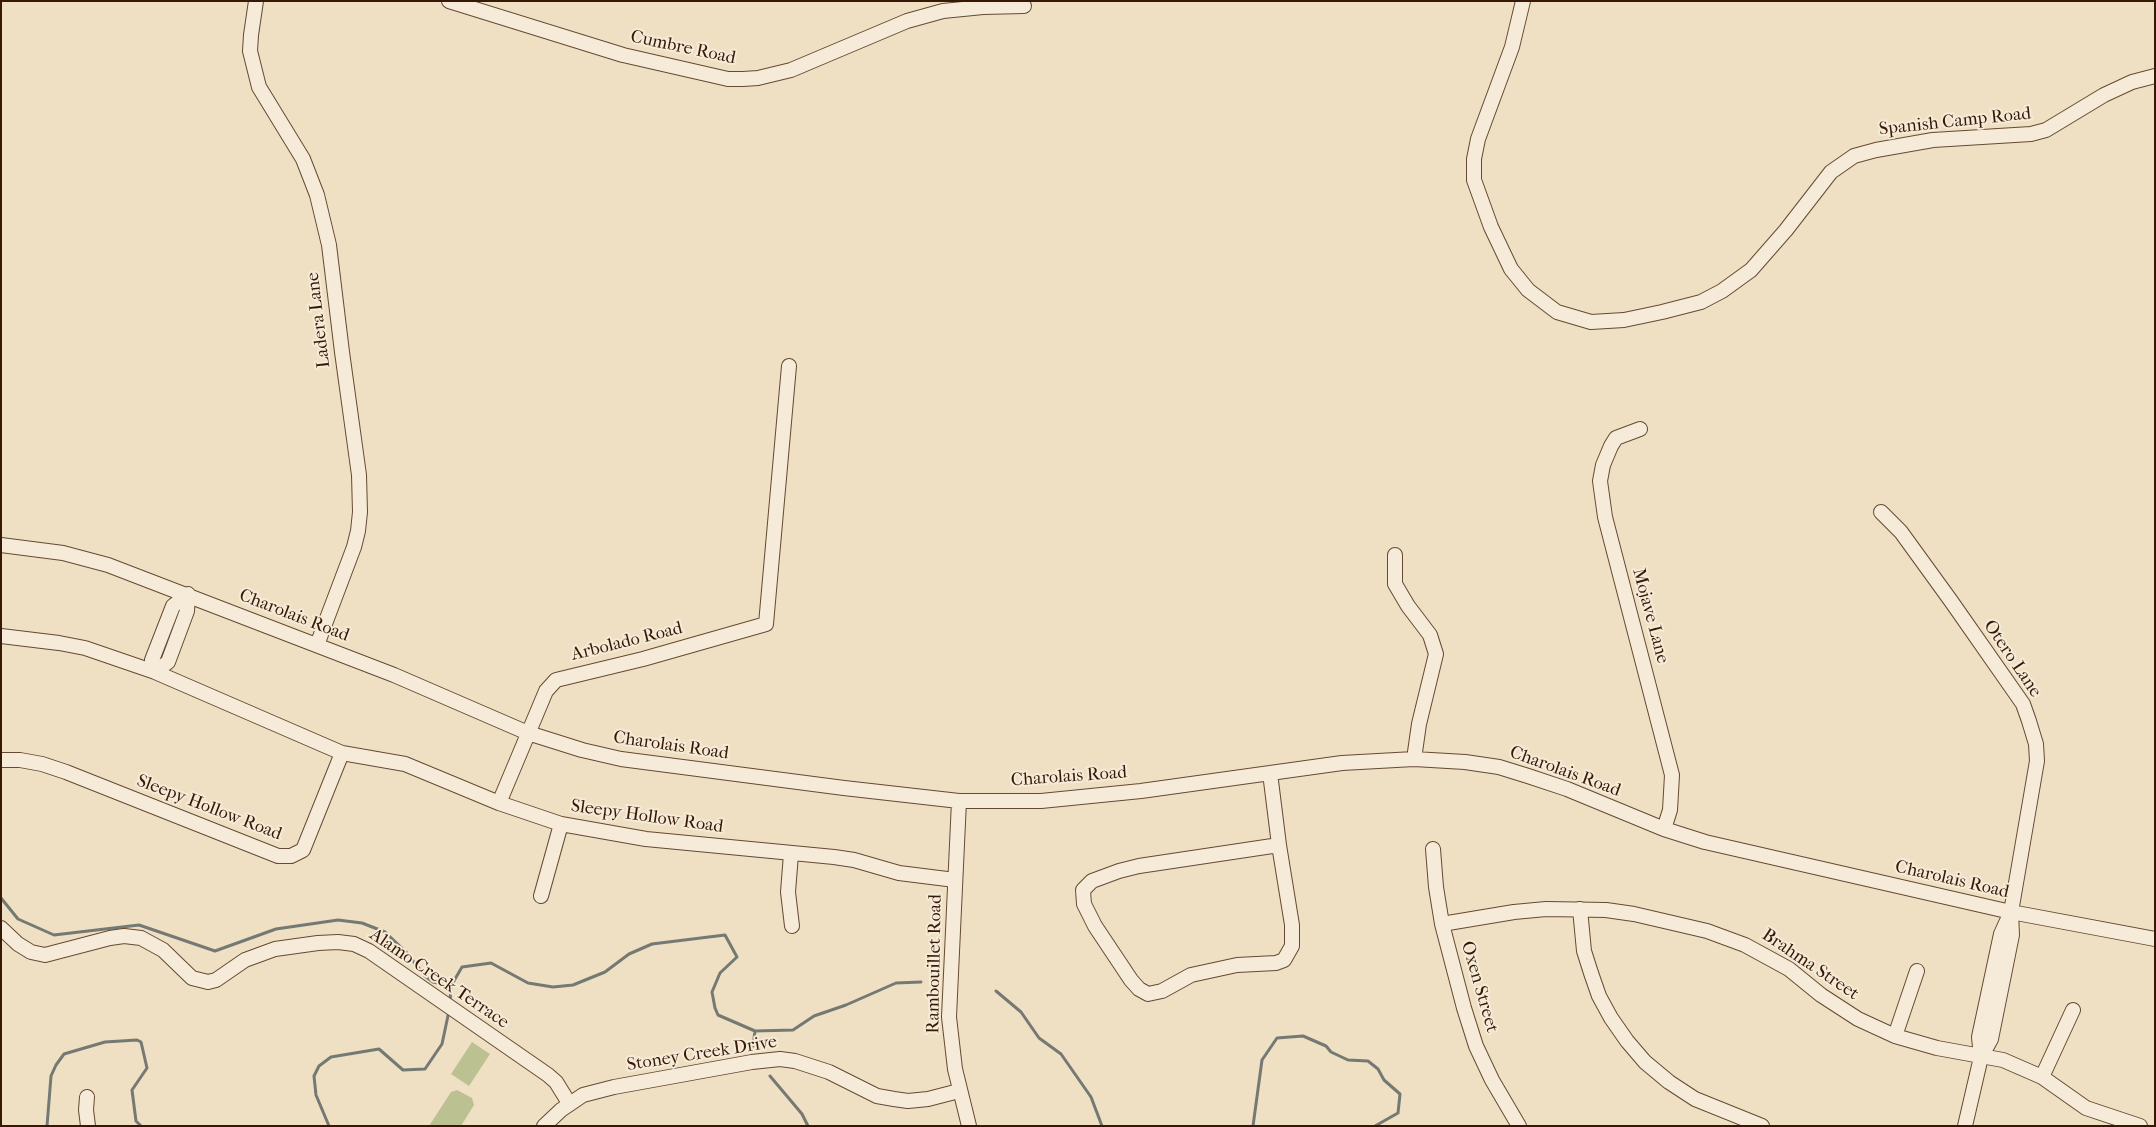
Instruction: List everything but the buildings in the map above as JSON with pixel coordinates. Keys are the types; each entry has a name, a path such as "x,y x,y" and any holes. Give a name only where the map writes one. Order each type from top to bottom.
{"street":[{"name":"Ladera Lane","path":"256,1 250,35 250,51 259,87 303,159 317,195 329,245 359,475 360,512 358,531 354,547 317,644"},
{"name":"Cumbre Road","path":"448,1 623,55 728,79 758,78 791,70 907,21 943,11 1024,6"},
{"name":"Spanish Camp Road","path":"1523,1 1512,47 1478,139 1474,159 1474,180 1491,227 1511,269 1528,290 1558,312 1590,322 1624,320 1662,312 1701,302 1722,291 1751,270 1786,230 1831,172 1854,156 1876,150 1933,140 2039,132 2071,116 2104,95 2132,82 2155,76"},
{"name":"Arbolado Road","path":"499,803 546,691 556,680 643,659 766,624 790,366"},
{"name":"Mojave Lane","path":"1640,429 1616,438 1606,459 1600,481 1605,517 1672,775 1670,810 1664,830"},
{"name":"Otero Lane","path":"1881,512 1901,532 2023,704 2036,744 2037,761 2011,912 2012,935 1991,1039 1982,1057 1964,1126"},
{"name":"Charolais Road","path":"1,545 63,553 108,565 317,644 394,675 528,734 582,750 656,764 959,801 1041,802 1342,763 1414,759 1465,762 1499,767 1567,789 1664,830 1705,842 2011,912 2155,939"},
{"path":"1395,555 1396,584 1408,606 1430,635 1436,654 1419,724 1414,759"},
{"path":"155,672 168,662 187,611 188,594"},
{"name":"Sleepy Hollow Road","path":"1,636 76,646 155,672 342,753 406,764 499,803 561,824 646,839 834,857 854,860 899,873 955,880"},
{"name":"Sleepy Hollow Road","path":"1,760 27,762 66,772 278,856 291,856 303,850 342,753"},
{"path":"1270,773 1292,925 1292,946 1284,960 1276,963 1237,965 1191,975 1162,991 1148,994 1139,989 1132,980 1096,926 1084,904 1083,890 1092,881 1119,871 1139,866 1279,845"},
{"name":"Rambouillet Road","path":"959,801 948,1017 959,1091 969,1126"},
{"path":"541,896 561,824"},
{"name":"Oxen Street","path":"1433,849 1436,887 1452,969 1476,1046 1492,1080 1519,1126"},
{"path":"791,854 788,892 792,926"},
{"path":"1580,910 1584,951 1599,996 1627,1041 1645,1062 1669,1082 1696,1099 1762,1126"},
{"name":"Brahma Street","path":"1442,924 1514,912 1606,910 1634,914 1707,932 1745,945 1789,970 1820,994 1858,1019 1895,1036 1982,1057 2003,1060 2042,1077 2086,1108 2140,1126"},
{"name":"Alamo Creek Terrace","path":"1,928 18,944 31,952 45,955 110,938 124,936 140,938 163,950 192,978 208,982 216,980 251,957 274,949 318,942 354,944 369,951 548,1075 556,1082 570,1103"},
{"path":"1895,1036 1917,972"},
{"path":"2042,1077 2073,1010"},
{"name":"Stoney Creek Drive","path":"544,1126 570,1103 583,1095 614,1087 752,1062 780,1059 795,1061 822,1070 877,1096 908,1101 928,1099 959,1091"},
{"path":"87,1097 88,1126"}],"green space":[{"path":"472,1042 490,1054 469,1086 451,1074"},
{"path":"457,1090 472,1098 474,1105 461,1126 429,1126 451,1092"}],"waterway":[{"path":"1,898 18,919 54,935 139,925 215,951 276,929 338,920 362,923 385,932 406,952 425,976 433,982 451,986"},
{"path":"450,1002 451,986 462,967 491,963 528,983 553,987 573,985 605,972 629,954 652,944 725,935 737,957 720,973 712,992 715,1008 718,1015 755,1031 793,1030 814,1016 846,1005 896,983 921,982"},
{"path":"996,991 1021,1012 1039,1038 1061,1054 1091,1097 1102,1126"},
{"path":"329,1126 316,1095 314,1076 319,1066 331,1057 379,1049 403,1070 425,1069 442,1044 449,1011"},
{"path":"753,1046 755,1031"},
{"path":"1253,1126 1262,1060 1277,1038 1303,1036 1326,1046 1331,1052 1348,1060 1368,1061 1378,1069 1384,1080 1400,1094 1398,1113 1375,1126"},
{"path":"47,1126 51,1076 64,1054 105,1042 137,1040 141,1042 147,1068 132,1090 136,1121 141,1126"},
{"path":"770,1076 802,1114 808,1126"}]}
